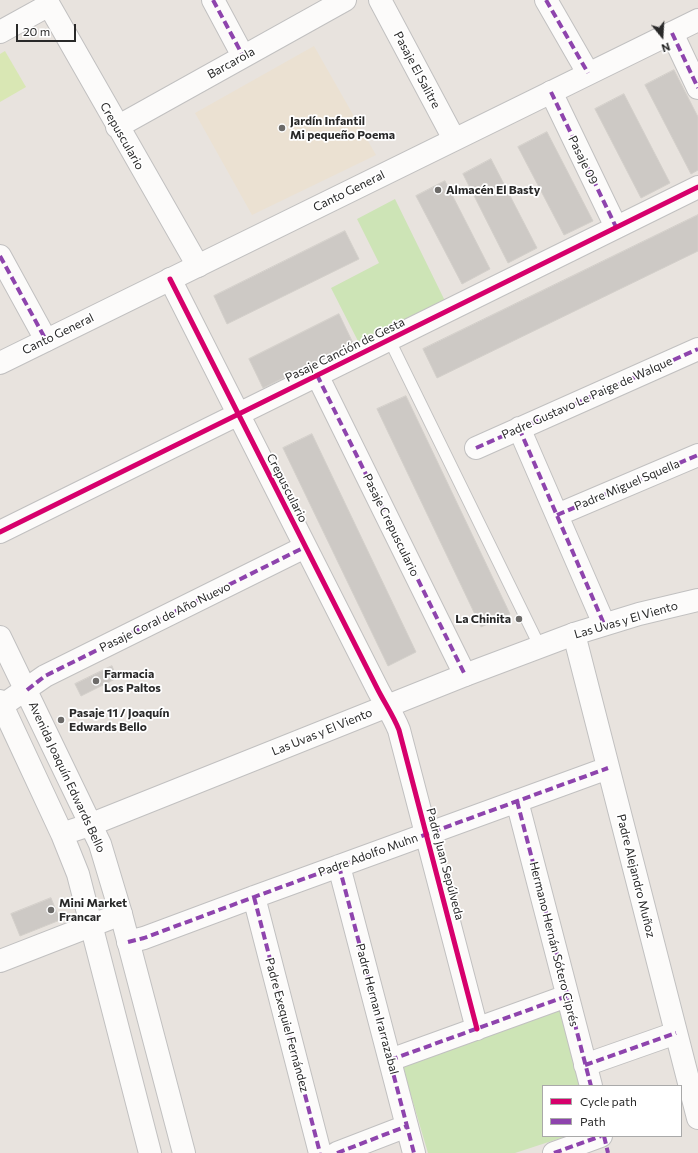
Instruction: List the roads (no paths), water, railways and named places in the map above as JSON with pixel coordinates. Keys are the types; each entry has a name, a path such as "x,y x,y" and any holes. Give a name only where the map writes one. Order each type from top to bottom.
{"street":[{"path":"213,0 244,56"},
{"name":"Barcarola","path":"117,127 345,0"},
{"name":"Pasaje El Salitre","path":"380,0 454,139"},
{"path":"546,0 588,73"},
{"name":"Crepusculario","path":"0,32 49,5 117,127 198,266"},
{"name":"Canto General","path":"0,362 698,20"},
{"path":"672,33 698,88"},
{"name":"Pasaje 09","path":"551,92 616,227"},
{"name":"Pasaje Canción de Gesta","path":"0,532 698,187"},
{"path":"0,256 46,340"},
{"name":"Crepusculario","path":"170,279 386,707"},
{"name":"Padre Gustavo Le Paige de Walque","path":"476,448 698,349"},
{"name":"Pasaje Crepusculario","path":"317,375 465,675"},
{"path":"519,428 604,624"},
{"name":"Padre Miguel Squella","path":"556,515 698,455"},
{"name":"Pasaje Coral de Año Nuevo","path":"1,705 27,690 45,676 305,547"},
{"name":"Las Uvas y El Viento","path":"62,834 92,824 540,646 604,624 698,600"},
{"name":"Padre Alejandro Muñoz","path":"574,634 698,1118"},
{"name":"Avenida Joaquín Edwards Bello","path":"0,637 92,824 100,844 121,914 184,1153"},
{"path":"1,705 62,834 78,874 150,1153"},
{"name":"Padre Juan Sepúlveda","path":"386,707 394,718 399,730 477,1029"},
{"name":"Padre Adolfo Muhn","path":"128,942 144,938 254,896 608,768"},
{"name":"Hermano Hernán Sótero Ciprés","path":"517,801 591,1085"},
{"name":"Padre Hernan Irarrazabal","path":"339,866 414,1153"},
{"name":"Padre Exequiel Fernández","path":"254,896 320,1153"},
{"path":"0,961 121,914"},
{"path":"390,1060 567,996"},
{"path":"585,1065 676,1033"},
{"path":"337,1153 407,1126"},
{"path":"554,1153 599,1137"},
{"path":"602,1137 608,1153"}],"lane":[{"path":"389,339 540,646"}],"place":[{"name":"Jardín Infantil Mi pequeño Poema","path":"282,128"},
{"name":"Almacén El Basty","path":"438,190"},
{"name":"La Chinita","path":"519,619"},
{"name":"Farmacia Los Paltos","path":"96,681"},
{"name":"Pasaje 11 / Joaquín Edwards Bello","path":"61,720"},
{"name":"Mini Market Francar","path":"51,910"}]}
